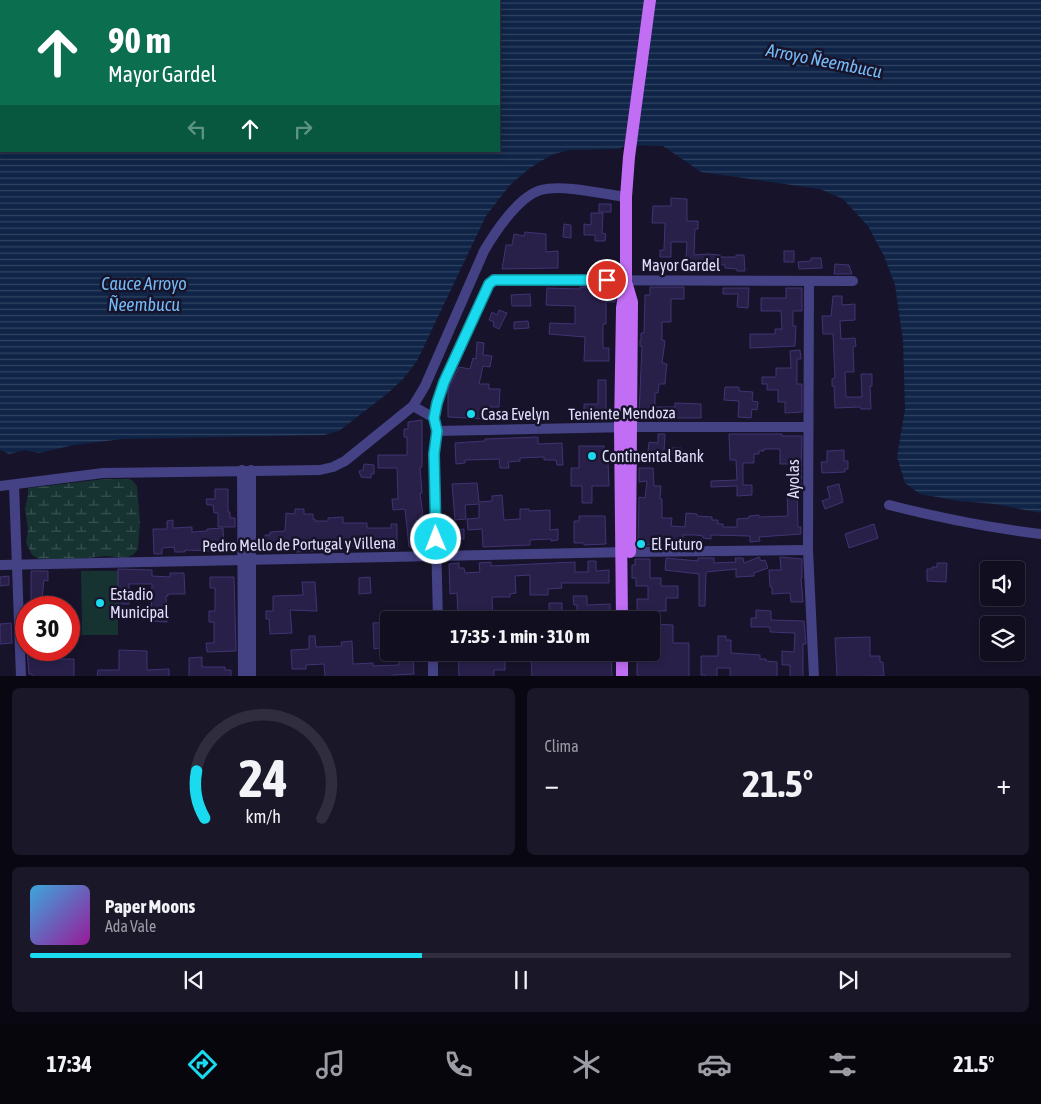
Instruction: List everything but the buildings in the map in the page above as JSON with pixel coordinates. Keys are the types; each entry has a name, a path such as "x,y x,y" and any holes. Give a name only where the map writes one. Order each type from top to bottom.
{"main road":[{"path":"629,611 626,552 622,308 626,280 626,197 629,157 650,0"},
{"path":"623,611 626,552"},
{"path":"622,661 622,676"},
{"path":"630,661 630,676"}],"street":[{"path":"0,486 102,473 320,470 333,467 345,461 413,406 424,386 484,251 510,213 539,190 561,189 626,197"},
{"name":"Mayor Gardel","path":"434,556 434,454 437,431 434,418 444,382 489,284 494,280 852,281"},
{"name":"Ayolas","path":"809,281 808,550 814,676"},
{"path":"413,406 434,418"},
{"name":"Teniente Mendoza","path":"437,431 625,427 808,427"},
{"path":"246,470 251,676"},
{"path":"14,485 21,676"},
{"path":"889,505 942,519 1004,530 1041,534"},
{"name":"Pedro Mello de Portugal y Villena","path":"0,565 808,550"},
{"path":"432,611 434,556"},
{"path":"434,556 437,611"},
{"path":"243,676 247,560"},
{"path":"433,661 433,676"},
{"path":"438,661 438,676"}],"green space":[{"path":"105,479 132,480 137,486 140,521 138,549 134,554 127,558 106,556 66,560 38,559 32,555 26,543 28,530 25,509 28,488"},
{"name":"Estadio Municipal","path":"81,571 118,571 118,635 82,635"}],"water":[{"name":"Cauce Arroyo Ñeembucu","path":"500,0 1041,0 1041,513 994,504 959,501 920,494 905,483 897,457 905,409 903,341 895,285 884,256 868,226 843,199 820,189 701,172 663,146 627,145 618,149 569,150 551,155 530,168 510,185 486,216 417,361 404,378 388,393 339,431 324,435 122,439 74,445 39,453 25,450 9,454 0,450 0,152 500,152"}],"place":[{"name":"Casa Evelyn","path":"471,414"},
{"name":"Continental Bank","path":"592,456"},
{"name":"El Futuro","path":"641,544"},
{"name":"Estadio Municipal","path":"100,603"}],"route":[{"path":"436,539 434,454 437,431 434,418 437,403 444,382 489,284 494,280 607,280"}],"water label":[{"name":"Arroyo Ñeembucu","path":"824,61"}]}
